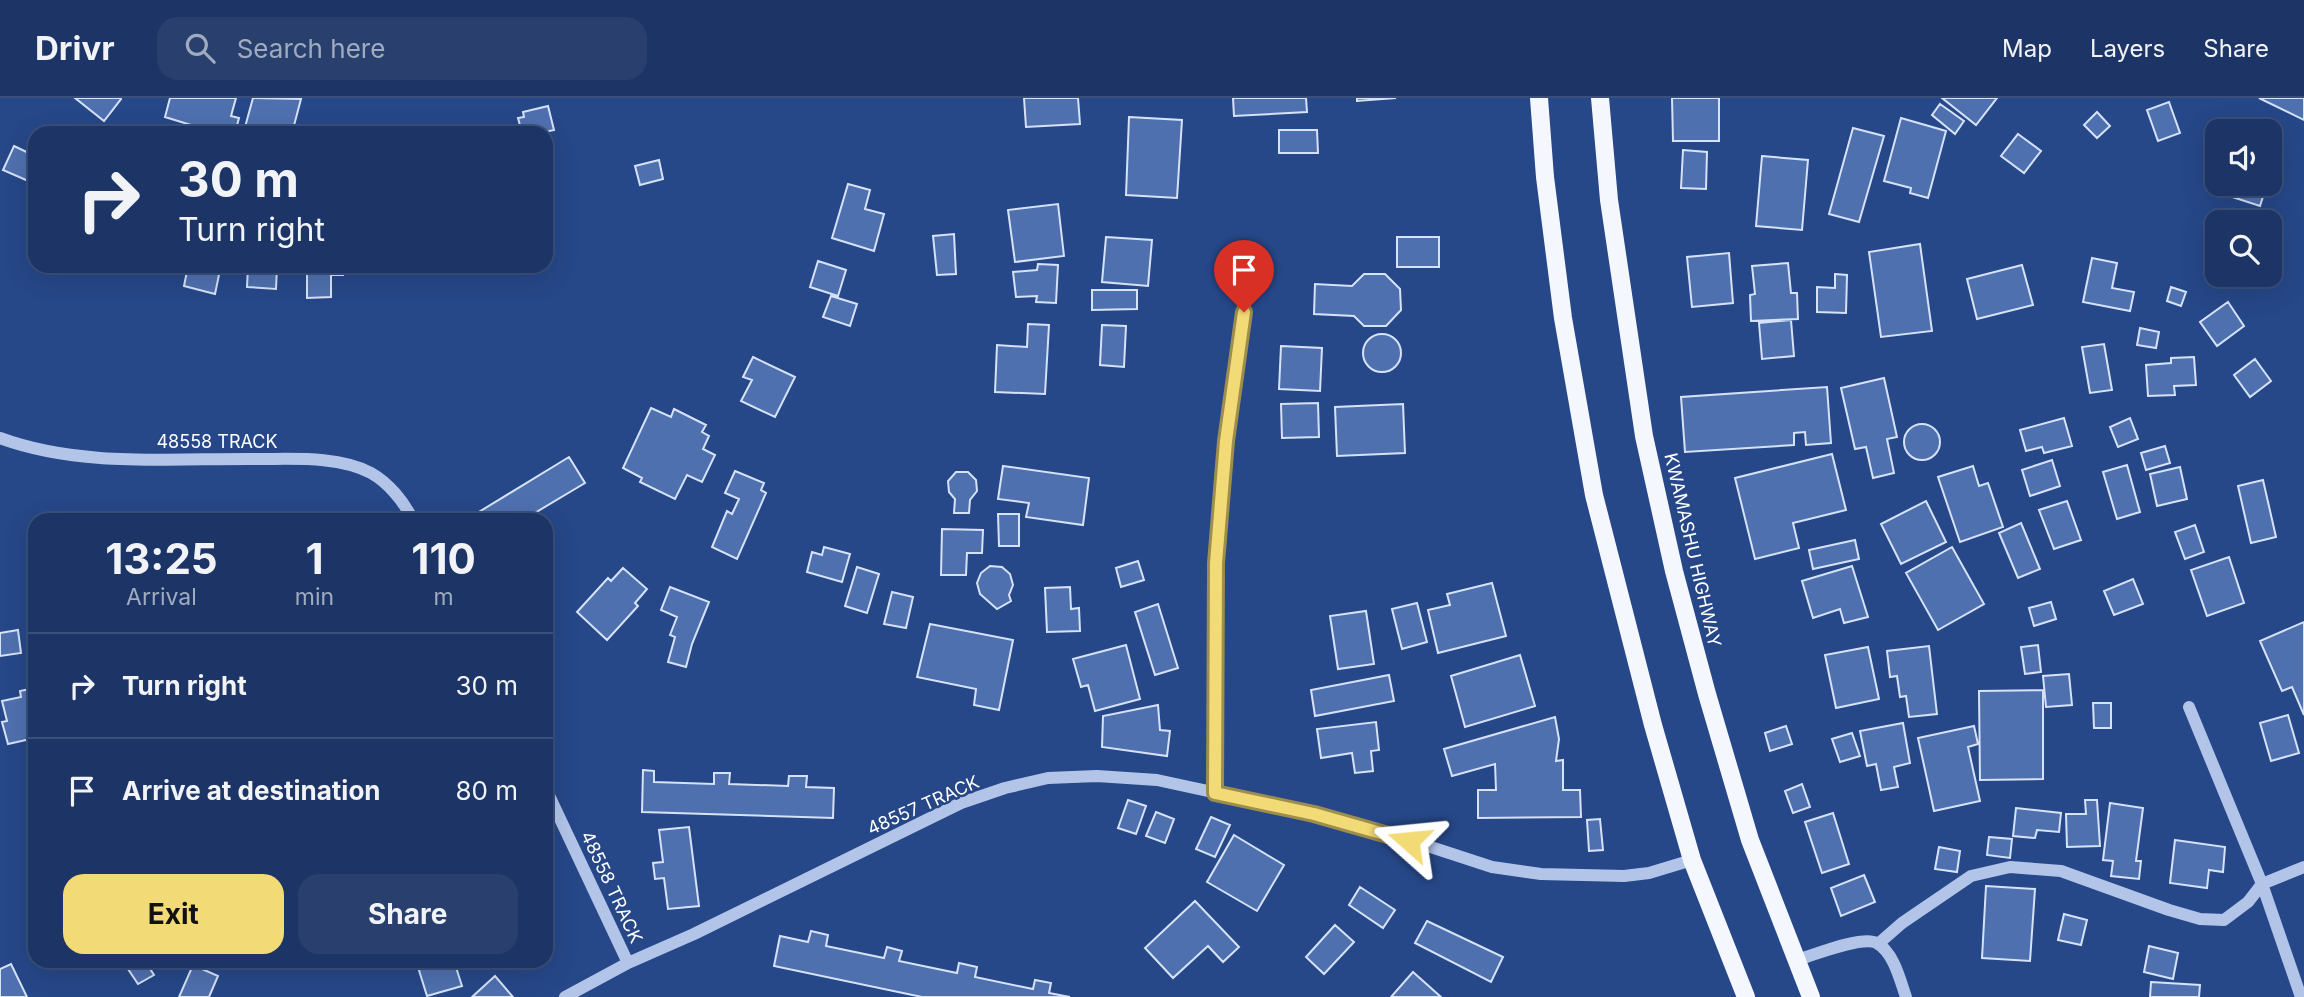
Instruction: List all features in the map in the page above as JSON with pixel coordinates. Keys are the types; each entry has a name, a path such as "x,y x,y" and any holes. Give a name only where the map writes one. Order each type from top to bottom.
{"main road":[{"path":"1539,98 1545,177 1563,318 1594,495 1650,713 1692,860 1746,997"},
{"name":"KWAMASHU HIGHWAY","path":"1600,98 1609,200 1642,423 1674,571 1750,840 1811,997"}],"street":[{"path":"1215,793 1216,563 1226,441 1247,286"},
{"name":"48558 TRACK","path":"0,438 29,449 97,458 284,459 354,466 383,482 408,513"},
{"path":"2189,707 2262,884 2301,997"},
{"name":"48557 TRACK","path":"565,997 628,963 694,934 961,803 1005,788 1048,778 1097,776 1157,780 1385,832 1492,867 1541,874 1624,876 1649,873 1692,860"},
{"name":"48558 TRACK","path":"553,804 628,963"},
{"path":"1878,944 1902,923 1971,876 2010,867 2061,871 2200,919 2224,920 2248,902 2262,884 2304,867"},
{"path":"1797,960 1851,944 1869,941 1878,944 1887,953 1906,997"}],"building":[{"path":"75,98 120,98 121,99 104,121"},
{"path":"170,98 236,98 231,116 239,118 237,126 194,126 165,117"},
{"path":"253,98 301,99 294,126 245,126"},
{"path":"1024,98 1078,98 1080,124 1026,127"},
{"path":"1233,98 1306,98 1307,112 1234,116"},
{"path":"1357,98 1396,98 1357,101"},
{"path":"1672,98 1719,98 1719,141 1673,141"},
{"path":"1942,98 1997,98 1976,125"},
{"path":"2259,98 2304,98 2304,120"},
{"path":"2169,102 2180,133 2158,141 2147,110"},
{"path":"1940,104 1964,121 1955,134 1932,115"},
{"path":"548,106 553,126 520,126 518,118 524,117 523,112"},
{"path":"2097,112 2110,126 2097,138 2084,125"},
{"path":"1129,117 1182,120 1177,198 1126,195"},
{"path":"1901,118 1946,131 1928,198 1910,193 1911,188 1884,181"},
{"path":"1853,128 1884,136 1859,222 1829,214"},
{"path":"1279,130 1317,130 1318,153 1279,153"},
{"path":"2018,134 2041,151 2024,173 2001,156"},
{"path":"14,146 28,153 28,181 3,170"},
{"path":"1683,150 1707,152 1706,189 1681,188"},
{"path":"1762,156 1808,160 1802,230 1756,226"},
{"path":"659,160 663,179 640,185 635,166"},
{"path":"848,184 870,190 865,209 884,214 874,251 832,238"},
{"path":"2229,196 2263,196 2260,206"},
{"path":"1058,204 1064,256 1015,262 1008,210"},
{"path":"954,234 956,274 937,275 933,236"},
{"path":"1106,237 1152,240 1148,286 1102,282"},
{"path":"1397,237 1439,237 1439,267 1397,267"},
{"path":"1920,244 1932,331 1881,337 1869,252"},
{"path":"1729,253 1733,303 1692,307 1687,257"},
{"path":"2092,258 2117,263 2112,288 2134,292 2130,311 2083,302"},
{"path":"818,261 846,270 838,296 810,287"},
{"path":"1788,263 1791,293 1797,293 1798,319 1751,321 1750,295 1755,294 1752,266"},
{"path":"1038,264 1058,265 1056,303 1036,302 1037,296 1016,297 1013,272 1037,270"},
{"path":"2022,265 2033,305 1977,319 1967,279"},
{"path":"187,273 219,273 215,294 184,286"},
{"path":"248,273 277,273 276,289 247,287"},
{"path":"307,273 343,273 331,275 331,297 307,298"},
{"path":"1364,274 1385,274 1400,289 1401,310 1386,326 1364,326 1354,316 1314,314 1315,284 1352,286"},
{"path":"1835,274 1847,275 1846,313 1817,312 1817,287 1835,288"},
{"path":"2171,287 2186,292 2181,306 2167,301"},
{"path":"1092,290 1137,290 1137,309 1092,310"},
{"path":"831,296 857,304 850,326 823,317"},
{"path":"2228,302 2244,326 2217,346 2200,322"},
{"path":"1791,320 1794,356 1762,359 1759,323"},
{"path":"1028,324 1049,325 1045,394 995,392 997,345 1027,347"},
{"path":"1102,325 1126,326 1124,367 1100,365"},
{"path":"2140,328 2159,332 2156,348 2137,345"},
{"path":"1382,334 1396,339 1401,353 1396,367 1382,372 1368,367 1363,353 1368,339"},
{"path":"2104,344 2112,390 2090,393 2082,347"},
{"path":"1281,346 1322,348 1320,391 1279,389"},
{"path":"753,357 795,377 775,417 741,401 752,380 743,377"},
{"path":"2194,357 2196,385 2174,386 2175,395 2148,396 2146,365 2171,363 2171,358"},
{"path":"2255,359 2271,381 2250,397 2234,375"},
{"path":"1884,378 1897,437 1887,439 1894,473 1873,478 1866,447 1855,449 1841,388"},
{"path":"1827,387 1831,443 1806,445 1805,432 1794,433 1794,445 1685,452 1681,397"},
{"path":"1318,403 1319,437 1282,438 1281,404"},
{"path":"1403,404 1405,453 1337,456 1335,407"},
{"path":"651,408 671,417 674,409 706,425 702,432 709,436 703,449 715,455 702,482 687,475 675,499 640,482 642,478 623,468"},
{"path":"2064,418 2072,446 2044,453 2042,447 2026,451 2020,430"},
{"path":"2130,418 2138,439 2118,447 2110,427"},
{"path":"1922,424 1935,429 1940,442 1935,455 1922,460 1909,455 1904,442 1909,429"},
{"path":"2165,446 2170,463 2146,470 2141,453"},
{"path":"1832,454 1846,510 1793,523 1799,548 1755,559 1735,478"},
{"path":"569,457 585,483 535,513 477,513"},
{"path":"2052,460 2060,486 2030,496 2022,470"},
{"path":"2127,465 2140,512 2117,519 2103,472"},
{"path":"1003,466 1089,478 1083,525 1026,517 1029,503 998,499"},
{"path":"1973,466 1979,486 1988,483 2003,527 1960,542 1938,477"},
{"path":"2180,467 2187,499 2157,506 2150,474"},
{"path":"735,471 764,483 761,490 766,493 737,559 712,547 727,511 732,514 739,499 725,493"},
{"path":"956,472 968,472 976,480 977,491 970,500 969,513 954,513 955,499 949,492 948,481"},
{"path":"2263,480 2276,537 2251,543 2238,486"},
{"path":"1926,501 1946,542 1901,564 1881,524"},
{"path":"2067,501 2081,540 2054,549 2039,510"},
{"path":"998,514 1019,514 1019,546 999,546"},
{"path":"2021,523 2040,569 2018,578 1999,533"},
{"path":"2195,525 2204,552 2185,559 2175,532"},
{"path":"942,529 983,530 982,553 967,553 966,575 941,575"},
{"path":"1855,540 1859,559 1813,569 1809,550"},
{"path":"824,547 850,554 842,582 807,572 812,552 822,555"},
{"path":"1952,547 1984,604 1938,630 1906,573"},
{"path":"2229,557 2244,603 2207,616 2191,570"},
{"path":"1138,561 1144,580 1121,587 1116,568"},
{"path":"990,566 1002,567 1010,574 1013,585 1009,595 1011,601 997,609 980,594 977,583 981,573"},
{"path":"1852,566 1868,617 1844,623 1840,609 1813,618 1802,581"},
{"path":"857,567 879,574 867,613 845,606"},
{"path":"623,568 647,589 635,603 638,606 607,640 577,612 608,578 611,581"},
{"path":"2133,579 2143,604 2114,615 2104,591"},
{"path":"1492,583 1506,636 1438,653 1428,610 1450,605 1447,594"},
{"path":"670,587 709,602 686,667 668,662 675,637 670,635 677,617 661,610"},
{"path":"1070,587 1071,609 1079,608 1080,631 1047,632 1045,588"},
{"path":"892,592 913,597 906,628 884,624"},
{"path":"2051,602 2056,619 2034,626 2029,608"},
{"path":"1417,603 1427,642 1402,649 1392,609"},
{"path":"1158,604 1178,668 1155,675 1135,612"},
{"path":"1366,611 1374,664 1338,669 1330,616"},
{"path":"2304,622 2304,715 2292,687 2282,691 2260,641"},
{"path":"930,624 1013,640 999,710 974,705 976,689 917,677"},
{"path":"18,630 21,653 0,656 0,633"},
{"path":"1126,645 1140,699 1095,711 1088,685 1081,687 1073,659"},
{"path":"2038,645 2041,672 2025,674 2021,647"},
{"path":"1929,646 1937,714 1909,717 1906,696 1900,697 1897,676 1890,677 1887,651"},
{"path":"1868,647 1879,699 1836,708 1825,655"},
{"path":"1520,655 1535,706 1465,727 1451,676"},
{"path":"2069,674 2072,705 2046,707 2043,676"},
{"path":"1389,675 1394,701 1315,716 1311,690"},
{"path":"28,689 28,740 8,744 2,722 7,721 2,701 21,697 20,691"},
{"path":"2043,690 2043,779 1980,780 1979,691"},
{"path":"2093,703 2111,703 2111,728 2094,728"},
{"path":"1158,705 1160,730 1170,731 1167,756 1102,747 1103,716"},
{"path":"2288,715 2299,753 2271,761 2260,723"},
{"path":"1555,717 1559,739 1556,761 1563,760 1563,790 1580,790 1581,817 1478,818 1478,790 1496,790 1495,764 1452,776 1444,749"},
{"path":"1376,722 1379,750 1371,751 1373,771 1355,773 1352,753 1321,758 1317,729"},
{"path":"1903,723 1910,763 1894,767 1898,787 1881,790 1876,764 1867,766 1860,731"},
{"path":"1786,726 1792,744 1770,751 1765,733"},
{"path":"1974,726 1978,744 1968,747 1980,801 1934,811 1918,738"},
{"path":"1852,733 1860,756 1840,762 1832,739"},
{"path":"643,770 654,771 654,782 714,784 714,773 730,773 729,784 788,786 789,776 807,776 806,787 834,788 833,818 642,812"},
{"path":"1802,784 1810,807 1793,813 1785,791"},
{"path":"1128,800 1146,806 1136,834 1118,828"},
{"path":"2085,800 2097,800 2100,846 2067,847 2066,814 2086,814"},
{"path":"2110,803 2143,808 2136,861 2141,861 2139,879 2111,876 2113,861 2103,860"},
{"path":"2016,808 2061,813 2059,832 2037,830 2035,838 2013,836"},
{"path":"1156,812 1174,819 1165,843 1146,836"},
{"path":"1833,813 1849,864 1822,873 1805,822"},
{"path":"1211,817 1230,825 1215,857 1196,849"},
{"path":"1600,819 1603,850 1589,851 1587,820"},
{"path":"689,827 699,906 668,909 664,878 655,879 653,863 663,862 659,830"},
{"path":"1234,835 1284,865 1257,911 1207,882"},
{"path":"1989,837 2012,839 2010,858 1987,855"},
{"path":"2175,840 2225,847 2223,872 2209,870 2207,888 2170,883"},
{"path":"1939,847 1960,851 1957,872 1935,869"},
{"path":"1864,875 1875,902 1841,916 1831,888"},
{"path":"1986,886 2035,889 2030,961 1982,958"},
{"path":"1360,887 1395,910 1383,928 1349,905"},
{"path":"1195,901 1239,947 1223,962 1208,946 1173,978 1145,948"},
{"path":"2064,914 2087,920 2081,945 2058,940"},
{"path":"1427,921 1503,957 1491,982 1415,943"},
{"path":"1335,925 1354,942 1324,974 1306,957"},
{"path":"811,931 828,935 826,946 884,958 887,947 902,951 899,961 957,973 959,963 977,967 975,977 1033,989 1035,980 1051,983 1049,993 1070,997 922,997 774,966 780,936 808,942"},
{"path":"2149,946 2178,953 2173,979 2144,972"},
{"path":"11,964 27,997 0,997 0,969"},
{"path":"150,968 154,975 138,984 128,969"},
{"path":"192,968 200,968 218,976 209,997 179,997"},
{"path":"418,968 456,968 462,986 427,996"},
{"path":"1413,972 1441,997 1391,997"},
{"path":"495,976 513,997 472,997"},
{"path":"2151,982 2200,985 2199,997 2150,997"}],"route":[{"path":"1244,312 1226,441 1216,563 1215,793 1314,814 1409,841"}]}
